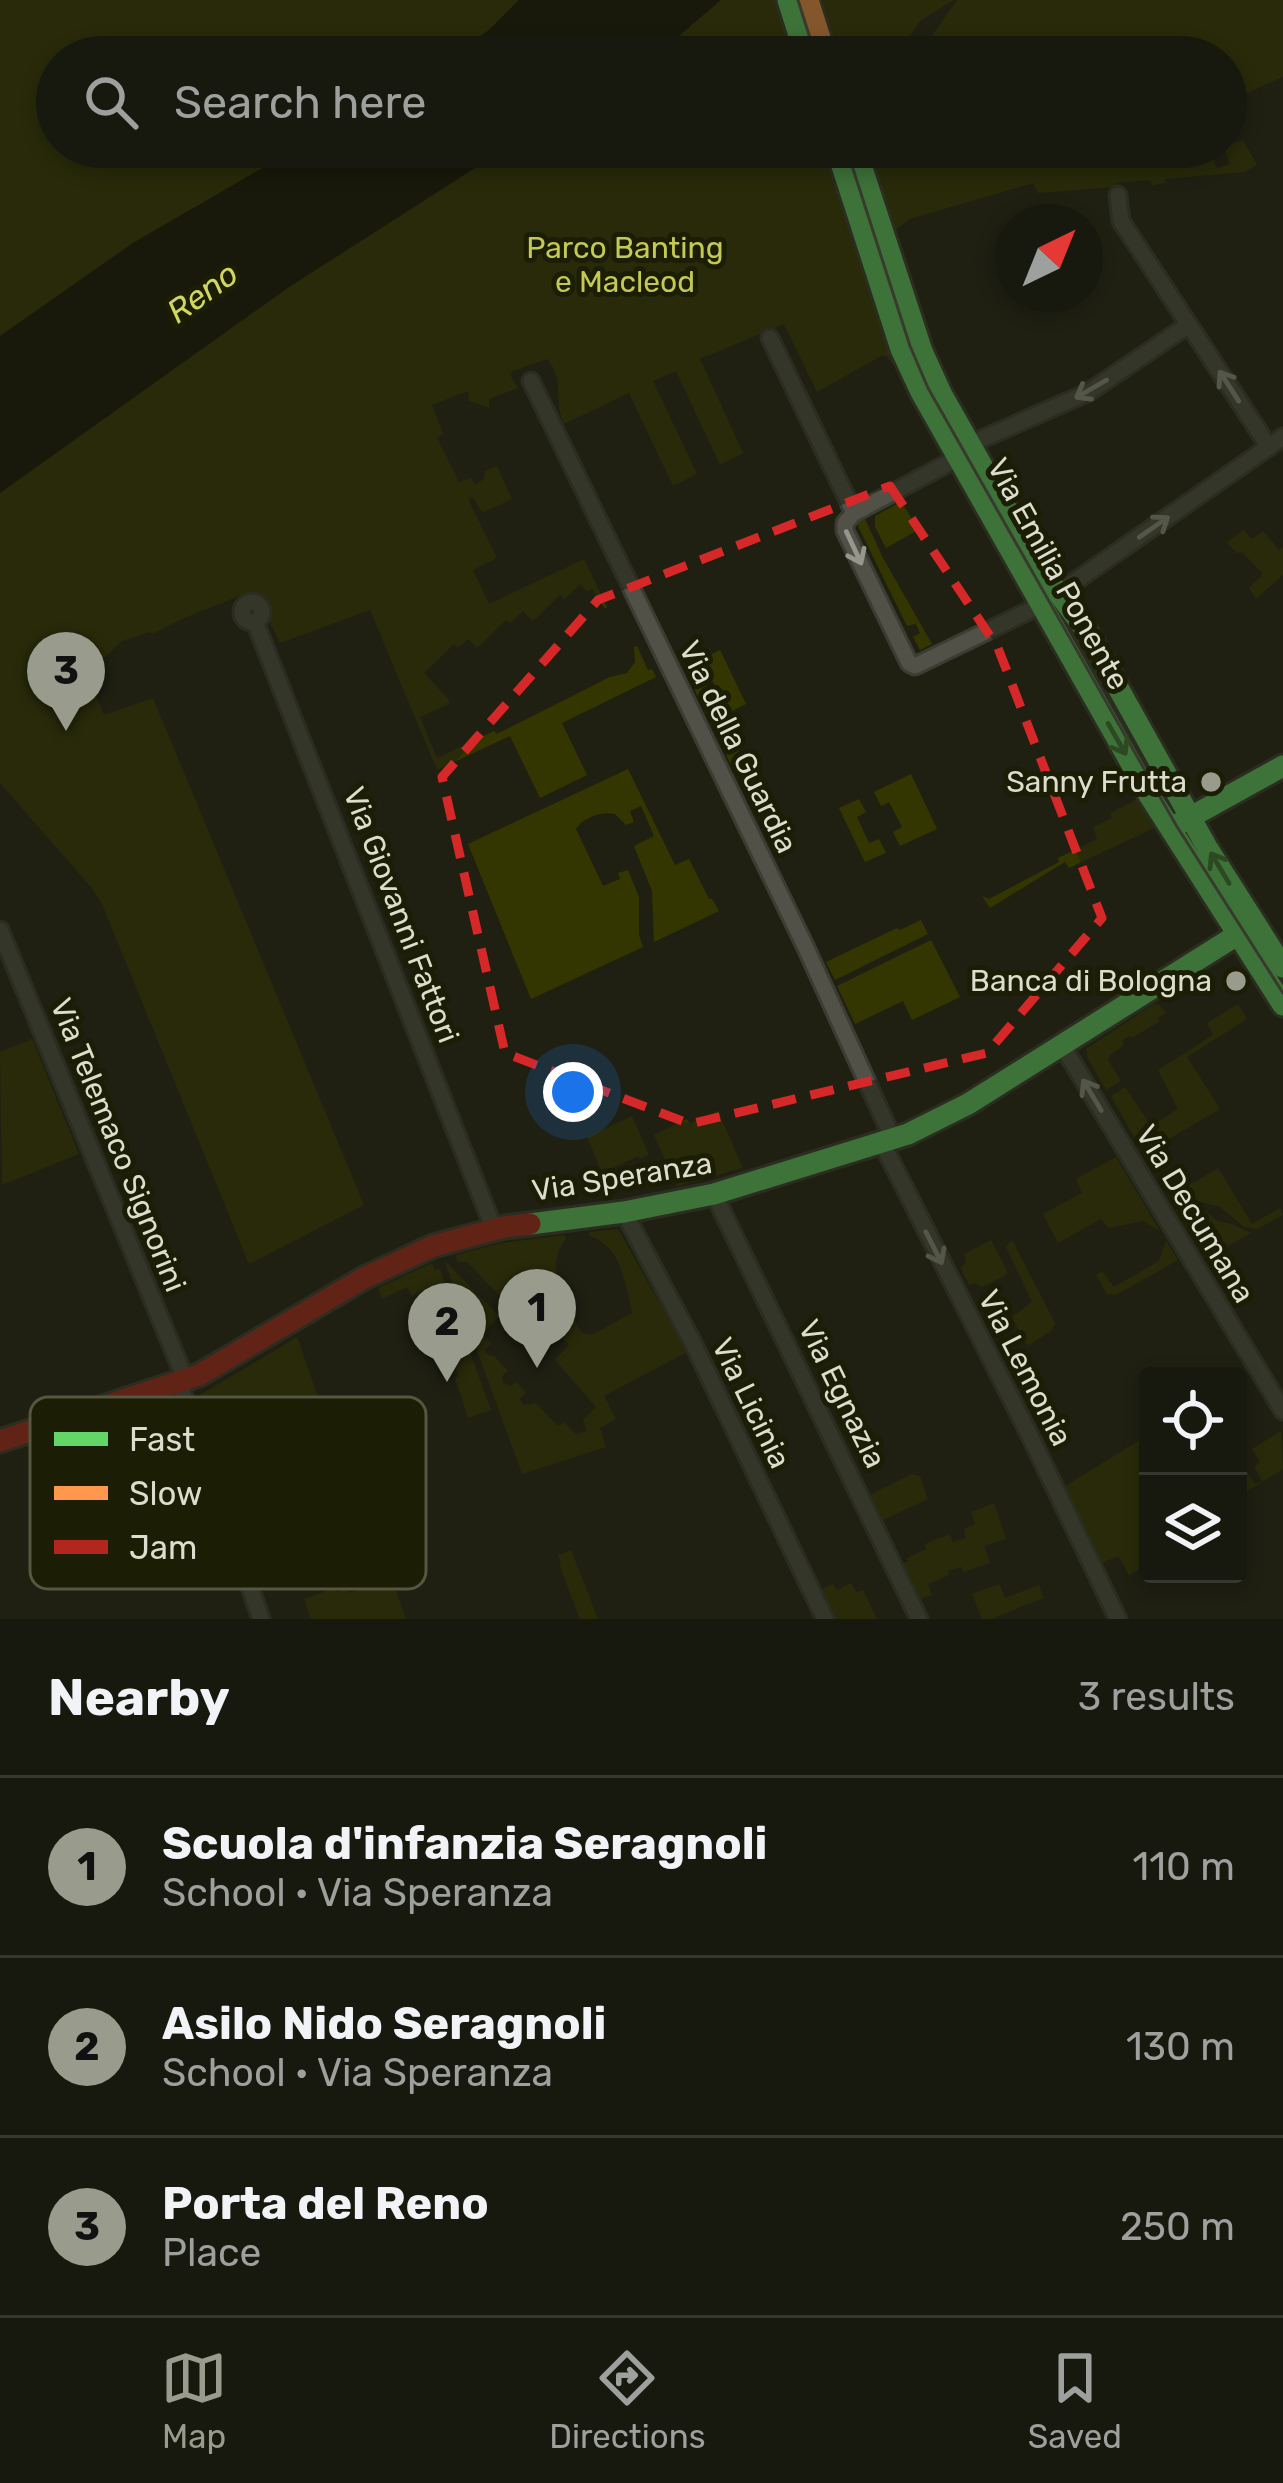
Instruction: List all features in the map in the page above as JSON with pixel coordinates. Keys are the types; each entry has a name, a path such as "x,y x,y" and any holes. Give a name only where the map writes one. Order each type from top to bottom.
{"main road":[{"path":"788,0 799,36"},
{"path":"808,0 819,36"},
{"name":"Via Emilia Ponente","path":"844,168 910,346"},
{"name":"Via Emilia Ponente","path":"861,168 910,346 915,381 964,452 1049,600 1169,829 1283,1006"},
{"name":"Via Emilia Ponente","path":"1049,600 1087,632 1227,880 1283,967"},
{"path":"1169,829 1283,766"},
{"name":"Via Speranza","path":"136,1397 228,1360 379,1269 433,1246 494,1229 624,1212 714,1194 887,1141 958,1111 1237,935"},
{"name":"Via Speranza","path":"0,1441 30,1431"}],"street":[{"path":"1118,195 1121,221 1188,325 1276,442 1049,600 911,665 845,523 854,513 964,452 1089,392 1188,325"},
{"path":"770,338 854,513"},
{"name":"Via della Guardia","path":"531,381 806,948 887,1141"},
{"name":"Via Giovanni Fattori","path":"255,622 494,1229"},
{"name":"Via Telemaco Signorini","path":"0,930 188,1397"},
{"name":"Via Decumana","path":"1062,1045 1283,1411"},
{"name":"Via Lemonia","path":"887,1141 1118,1619"},
{"name":"Via Egnazia","path":"714,1194 919,1619"},
{"name":"Via Licinia","path":"624,1212 693,1343 825,1619"},
{"name":"Via Telemaco Signorini","path":"250,1589 260,1619"}],"highlighted area":[{"path":"890,486 998,648 1102,918 987,1053 690,1124 505,1053 442,777 598,600"}],"green space":[{"path":"0,0 519,0 480,36 36,36 36,168 263,168 133,243 0,336"},
{"path":"721,0 953,0 919,22 910,36 679,36"},
{"path":"957,0 1283,0 1283,77 1247,93 1247,36 932,36"},
{"path":"1247,147 1257,165 1244,172 1165,179 1166,183 1152,185 1150,180 1038,193 1033,183 910,219 893,232 872,168 1217,168 1247,168"},
{"name":"Parco Banting e Macleod","path":"475,168 833,168 895,367 881,356 817,392 784,324 700,359 743,453 720,465 676,371 653,381 697,474 673,486 629,393 564,424 556,374 547,359 513,371 510,375 518,388 489,399 489,408 469,401 468,391 432,405 443,434 437,438 459,482 471,478 475,485 484,479 485,471 497,466 512,499 482,513 473,497 468,499 497,558 473,570 489,604 584,559 607,607 592,589 587,591 580,584 565,599 560,595 533,621 523,611 510,623 506,620 477,648 468,639 458,648 454,644 424,673 449,700 420,717 437,758 627,673 635,662 634,647 656,677 562,723 587,775 540,798 510,736 437,770 370,610 280,643 270,623 269,602 249,592 152,634 122,641 87,675 104,715 153,698 364,1205 249,1264 102,904 0,783 0,493 289,287"},
{"path":"902,501 918,530 886,548 875,516"},
{"path":"865,519 932,644 920,650 913,637 920,633 916,624 907,626 858,526"},
{"path":"1244,530 1252,539 1263,531 1279,550 1283,547 1283,575 1256,599 1249,588 1263,574 1227,542"},
{"path":"720,650 746,704 728,713 702,659"},
{"path":"704,679 743,760 731,765 692,684"},
{"path":"628,769 675,865 689,859 719,911 654,942 652,891 634,846 654,836 641,806 630,811 634,822 626,825 615,814 588,818 576,829 603,886 628,870 639,897 643,947 531,999 468,844"},
{"path":"911,774 937,829 900,846 893,832 902,827 889,802 881,806 874,792"},
{"path":"859,799 866,812 857,817 869,843 879,839 886,853 865,862 839,808"},
{"path":"1138,799 1154,828 1069,868 1065,862 990,908 982,896 989,899 1097,839 1093,827"},
{"path":"921,920 928,934 835,980 826,962"},
{"path":"931,940 960,997 912,1020 903,1001 855,1024 837,986"},
{"path":"1154,1004 1166,1013 1123,1040 1124,1045 1109,1056 1121,1081 1106,1090 1086,1049"},
{"path":"1238,1004 1247,1019 1187,1057 1220,1109 1157,1146 1149,1137 1137,1142 1111,1096 1125,1087 1151,1126 1178,1109 1158,1070 1213,1035 1207,1023"},
{"path":"32,1039 79,1154 2,1185 0,1052"},
{"path":"718,1111 743,1168 677,1186 654,1135"},
{"path":"632,1116 649,1155 602,1173 587,1137"},
{"path":"1116,1157 1160,1231 1143,1221 1109,1228 1101,1219 1058,1243 1043,1214 1082,1193 1076,1179"},
{"path":"1218,1168 1252,1224 1280,1208 1283,1215 1257,1229 1244,1227 1220,1207 1189,1199 1173,1203 1169,1197"},
{"path":"1185,1203 1251,1233 1206,1258 1176,1208"},
{"path":"618,1229 687,1352 604,1396 616,1419 600,1428 606,1447 522,1474 444,1260 499,1316 482,1334 491,1344 486,1354 508,1371 503,1382 510,1386 516,1382 526,1392 519,1399 524,1405 536,1403 558,1426 564,1422 576,1434 587,1431 583,1420 596,1407 555,1360 569,1345 555,1331 541,1338 467,1262 457,1262 456,1255 564,1235 556,1260 558,1282 582,1333 592,1335 632,1313 615,1257 589,1236 589,1232"},
{"path":"991,1240 1006,1275 982,1287 969,1285 961,1268 966,1262 964,1254"},
{"path":"1012,1240 1055,1323 1029,1345 1012,1317 1032,1302 1006,1247"},
{"path":"1166,1240 1178,1260 1116,1295 1107,1294 1096,1275 1102,1271 1114,1287 1159,1261"},
{"path":"432,1263 435,1270 440,1269 491,1410 468,1418 427,1289 412,1296 407,1287 382,1299 378,1288"},
{"path":"297,1337 318,1397 201,1397"},
{"path":"1281,1431 1283,1469 1247,1491 1247,1472 1255,1484 1262,1481 1254,1467 1260,1462 1252,1449"},
{"path":"1139,1441 1139,1569 1129,1575 1118,1556 1100,1564 1062,1488"},
{"path":"912,1474 920,1476 928,1499 881,1521 869,1495"},
{"path":"994,1503 1006,1539 984,1546 990,1563 964,1572 961,1567 948,1571 949,1575 928,1584 932,1595 918,1600 901,1564 926,1549 925,1544 950,1534 953,1542 966,1538 964,1529 975,1524 971,1512"},
{"path":"571,1550 598,1619 580,1619 559,1564 558,1555"},
{"path":"851,1583 856,1592 863,1590 877,1619 834,1619 819,1590 833,1584 837,1590"},
{"path":"999,1584 1005,1598 1039,1585 1044,1598 982,1619 972,1594"},
{"path":"332,1589 395,1589 406,1619 311,1619 304,1599"}],"water":[{"path":"519,0 721,0 679,36 480,36"},
{"name":"Reno","path":"263,168 475,168 289,287 0,493 0,336 133,243"}],"tram line":[{"path":"798,0 809,36"},
{"path":"853,168 928,388 1176,825 1283,993"}],"traffic: fast":[{"path":"788,0 799,36"},
{"path":"843,168 901,349 921,392 1149,795 1283,1005"},
{"path":"862,168 922,351 942,395 1040,568 1087,632 1208,849 1283,967"},
{"path":"1180,823 1283,766"},
{"path":"530,1224 714,1194 908,1134 968,1104 1237,935"}],"traffic: slow":[{"path":"808,0 819,36"}],"traffic: jam":[{"path":"133,1397 199,1375 364,1278 433,1246 530,1224"},
{"path":"0,1441 30,1431"}],"place":[{"name":"Porta del Reno","path":"66,731"},
{"name":"Sanny Frutta","path":"1211,782"},
{"name":"Banca di Bologna","path":"1236,981"},
{"name":"Scuola d'infanzia Seragnoli","path":"537,1368"},
{"name":"Asilo Nido Seragnoli","path":"447,1382"}]}
